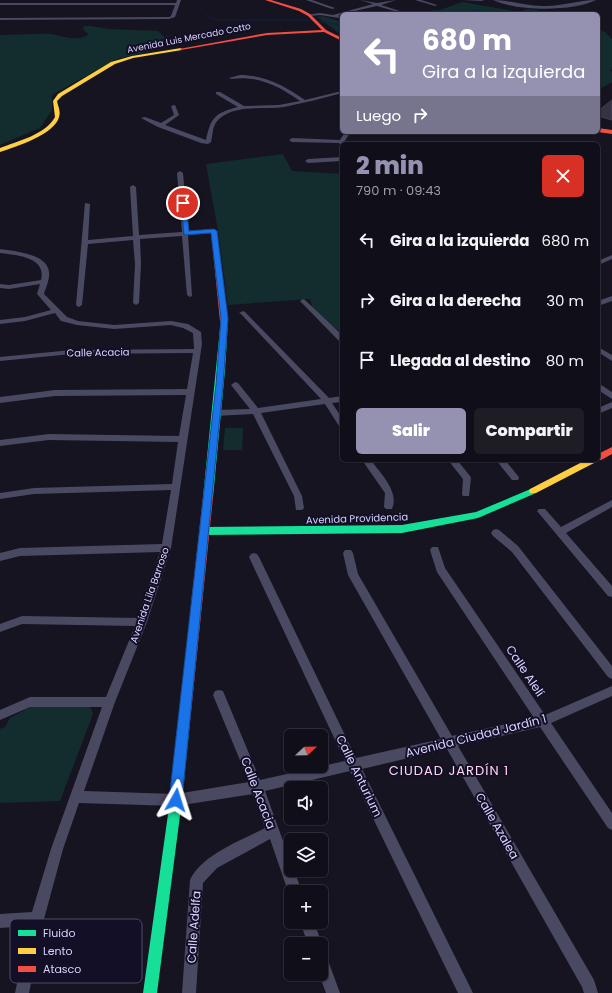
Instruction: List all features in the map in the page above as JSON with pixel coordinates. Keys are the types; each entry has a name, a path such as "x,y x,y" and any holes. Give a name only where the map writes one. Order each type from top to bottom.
{"street":[{"path":"267,0 300,10 310,16 323,29 340,39"},
{"path":"308,0 333,8"},
{"path":"362,0 401,12"},
{"path":"359,12 394,0"},
{"path":"350,12 402,0"},
{"path":"417,0 435,5"},
{"path":"464,0 482,0"},
{"path":"495,0 519,6 552,8 594,0"},
{"path":"46,9 49,2"},
{"path":"0,4 49,2 178,2 173,17 169,18 0,19"},
{"path":"320,4 326,2"},
{"path":"40,19 43,14"},
{"path":"310,16 320,14 340,17"},
{"path":"333,16 340,14"},
{"name":"Avenida Luis Mercado Cotto","path":"0,150 44,131 55,122 57,117 55,101 60,95 113,63 132,57 244,37 323,29"},
{"path":"231,78 242,74 262,79 289,90 304,101"},
{"path":"143,118 202,142 208,142 210,127 217,118 225,112 243,108 279,106 340,92"},
{"path":"218,93 243,108"},
{"path":"160,126 177,115 172,106"},
{"path":"600,130 612,132"},
{"path":"292,140 340,143"},
{"path":"308,161 340,159"},
{"path":"180,173 190,295"},
{"path":"133,187 138,264 136,303"},
{"path":"79,305 85,263 84,242 88,204"},
{"path":"84,242 214,231 224,318 221,370 215,413 176,800 150,993"},
{"name":"Avenida Lila Barroso","path":"0,251 28,257 39,261 44,266 46,273 42,282 40,294 64,320 77,324 114,327 171,323 185,326 197,332 196,351 166,548 142,622 109,702 57,850 37,919"},
{"path":"600,262 612,257"},
{"path":"0,286 9,287 42,282"},
{"path":"600,303 612,298"},
{"path":"303,301 340,337"},
{"path":"0,322 25,319 55,311"},
{"path":"243,313 327,401 340,421"},
{"path":"600,352 612,348"},
{"name":"Calle Acacia","path":"0,359 72,352 196,351"},
{"path":"600,353 612,359"},
{"path":"235,385 256,411 298,496 300,508"},
{"path":"600,387 612,396"},
{"path":"0,400 55,393 190,392"},
{"path":"215,413 256,411 340,399"},
{"path":"600,411 612,405"},
{"path":"0,443 49,437 183,439"},
{"path":"600,457 612,450"},
{"path":"367,462 389,493 389,507"},
{"path":"454,462 467,478 466,494"},
{"path":"502,462 515,478"},
{"name":"Avenida Providencia","path":"204,531 402,529 478,514 528,493 589,462"},
{"path":"0,496 34,491 176,487"},
{"path":"560,532 612,503"},
{"path":"542,511 612,593"},
{"path":"496,533 515,549 612,674"},
{"path":"0,557 20,552 166,548"},
{"name":"Calle Alelí","path":"435,550 440,569 612,824"},
{"name":"Calle Azalea","path":"348,553 353,575 589,985 591,993"},
{"name":"Calle Anturium","path":"254,557 354,766 466,993"},
{"path":"0,628 22,620 142,622"},
{"name":"Avenida Ciudad Jardín 1","path":"76,797 176,800 257,787 354,766 543,721 612,691"},
{"name":"Calle Acacia","path":"219,695 257,787 292,885"},
{"path":"0,715 30,702 109,702"},
{"name":"Calle Adelfa","path":"189,993 197,880 212,863 272,831"},
{"path":"0,921 10,920"},
{"path":"328,979 333,993"},
{"name":"Avenida Lila Barroso","path":"22,993 24,983"}],"green space":[{"path":"462,2 520,12 416,12 440,10"},
{"path":"527,9 538,10 539,12 520,12"},
{"path":"323,16 340,21 340,34 317,17"},
{"path":"84,26 108,29 158,31 166,39 152,51 117,59 52,95 52,110 40,128 0,145 0,35 50,34 78,38 89,35 83,29"},
{"path":"600,30 605,32 612,39 612,69 610,70 612,72 612,82 600,89"},
{"path":"283,154 292,171 340,174 340,332 314,313 310,299 228,305 218,231 206,164"},
{"path":"225,428 243,428 242,450 223,450"},
{"path":"90,706 93,714 60,801 0,803 0,729 5,727 10,718 30,707"}],"building":[{"path":"612,100 612,120 600,117 600,109"}],"waterway":[{"path":"471,12 473,10 487,12"},
{"path":"206,14 212,19 221,20 308,20 340,25"}],"traffic: fast":[{"path":"208,497 221,370 224,321"},
{"path":"204,531 402,529 478,515 533,491"},
{"path":"150,993 176,800 183,732"}],"traffic: slow":[{"path":"0,150 41,133 48,128 54,123 57,117 55,101 60,95 113,63 132,57 181,49"},
{"path":"533,491 589,462"}],"traffic: jam":[{"path":"267,0 300,10 309,15 325,31 340,39"},
{"path":"181,49 267,34 325,31"},
{"path":"600,130 612,132"},
{"path":"214,231 224,321"},
{"path":"600,457 612,450"},
{"path":"183,732 208,497"}],"district":[{"name":"CIUDAD JARDÍN 1","path":"449,770"}],"route":[{"path":"176,800 215,413 220,385 224,318 214,231 186,234 183,203"}]}
